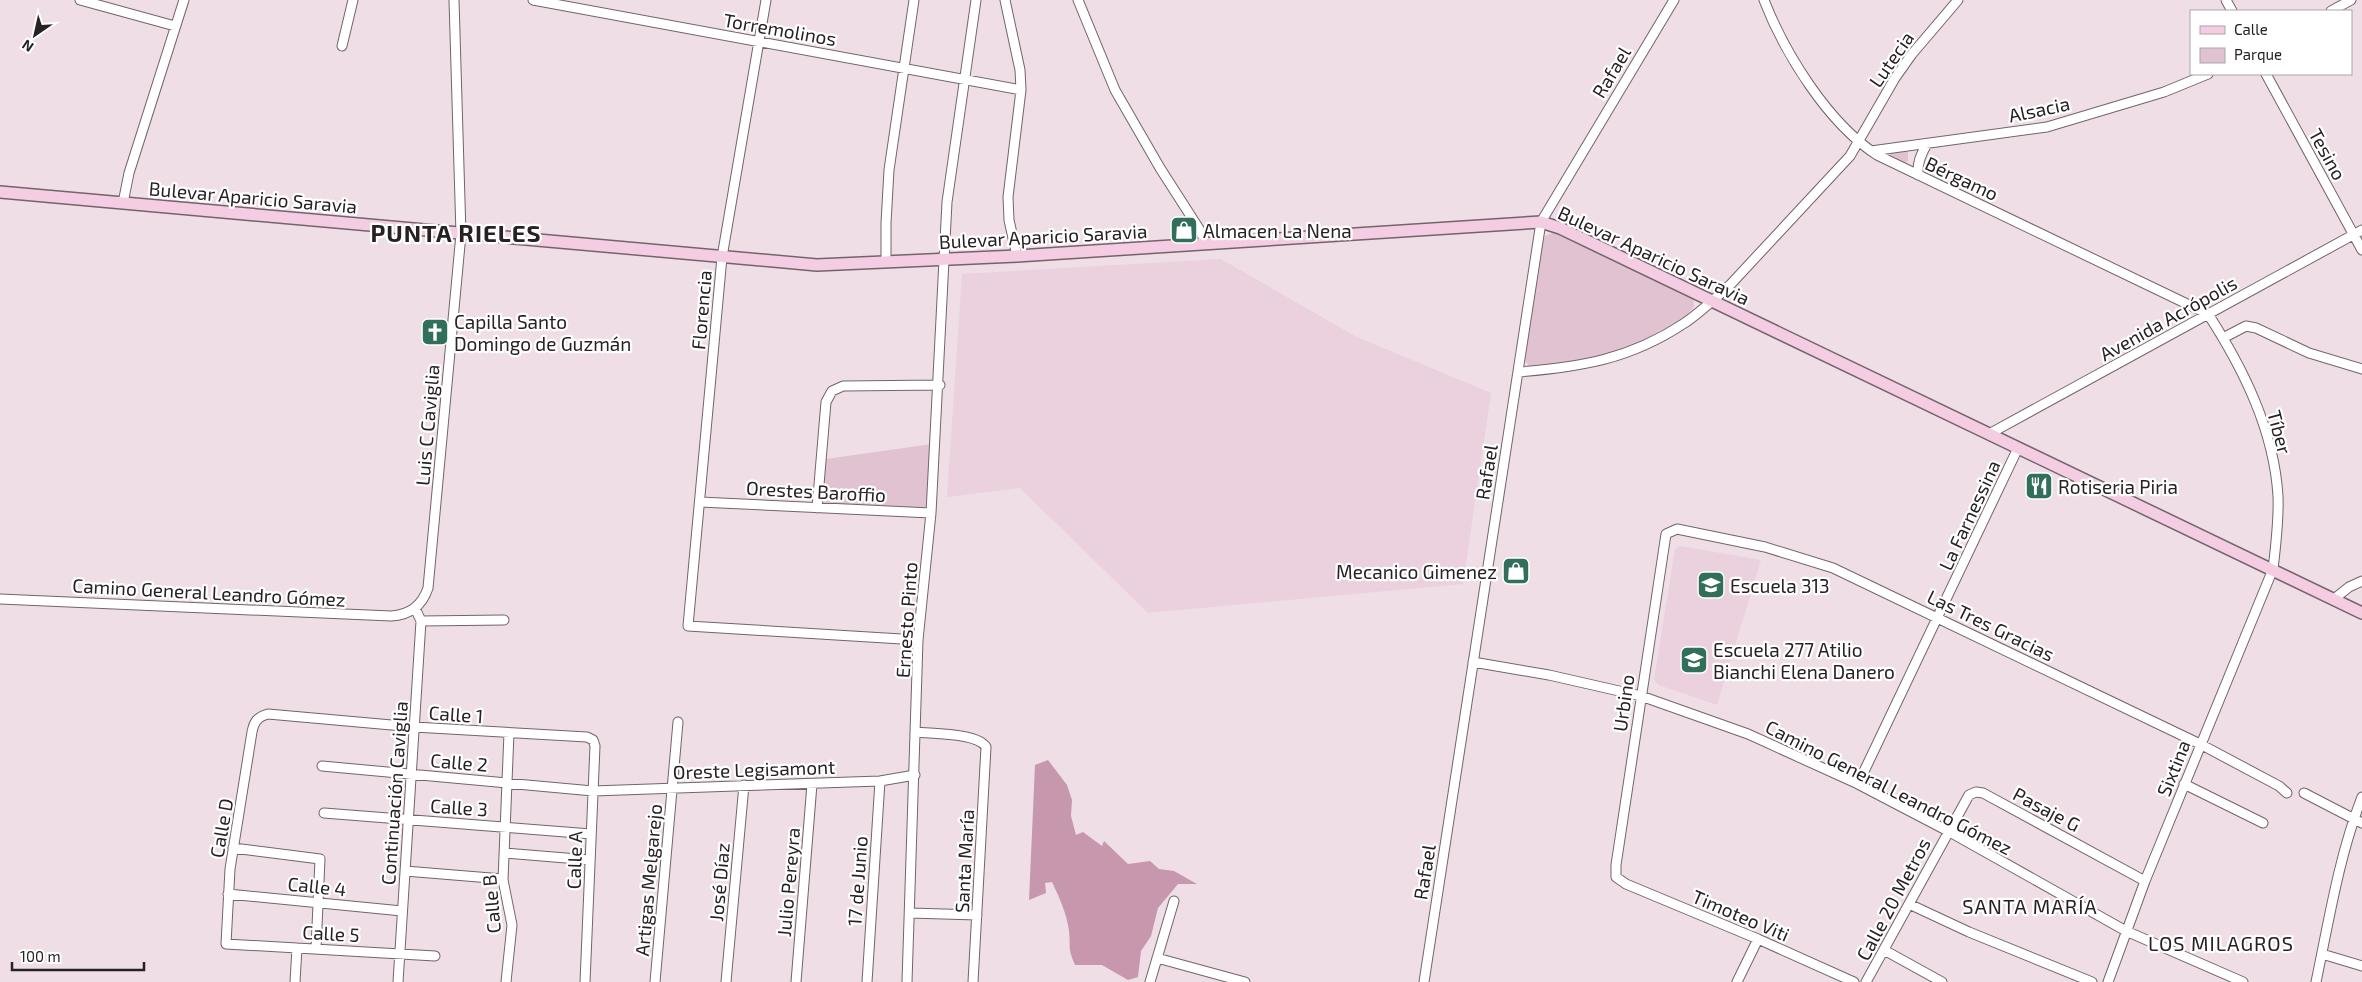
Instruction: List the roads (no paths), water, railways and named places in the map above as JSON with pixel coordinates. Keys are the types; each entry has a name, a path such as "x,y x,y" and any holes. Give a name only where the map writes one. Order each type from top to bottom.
{"street":[{"path":"80,0 175,26"},
{"path":"123,203 129,173 184,0"},
{"path":"342,46 353,0"},
{"name":"Luis C Caviglia","path":"416,608 424,598 428,588 461,234 454,0"},
{"name":"Torremolinos","path":"533,0 1021,90"},
{"name":"Florencia","path":"766,0 722,257 688,626 918,640"},
{"path":"886,261 889,170 914,0"},
{"name":"Ernesto Pinto","path":"907,982 918,640 931,513 940,385 947,202 976,0"},
{"path":"1005,0 1020,70 1021,90 1008,197 1009,220 1017,256"},
{"path":"1078,0 1115,90 1160,168 1202,232 1206,244"},
{"name":"Rafael","path":"1424,982 1541,222 1674,0"},
{"name":"Bérgamo","path":"1764,0 1776,27 1812,88 1859,144 1918,175 2208,314"},
{"name":"Lutecia","path":"1859,144 1868,124 1895,78 1912,54 1958,0"},
{"path":"2333,10 2351,0"},
{"name":"Alsacia","path":"1871,151 2047,127 2164,92 2206,75"},
{"name":"Tesino","path":"2267,75 2358,232 2362,250"},
{"path":"1519,372 1592,364 1637,349 1682,324 1712,301 1744,271 1859,144"},
{"path":"1918,175 1919,160 1927,144"},
{"name":"Bulevar Aparicio Saravia","path":"0,192 818,265 1017,256 1541,222 1560,228 2362,612"},
{"name":"Avenida Acrópolis","path":"1989,434 2358,232"},
{"name":"Tíber","path":"2208,314 2223,338 2258,407 2267,436 2278,497 2278,519 2273,568"},
{"path":"2223,338 2246,326 2256,328 2309,353 2362,369"},
{"path":"818,508 826,402 832,391 843,386 940,385"},
{"name":"La Farnessina","path":"1858,784 2018,448"},
{"name":"Orestes Baroffio","path":"700,502 931,513"},
{"name":"Las Tres Gracias","path":"1666,534 1677,529 1765,547 1833,568 1939,617 2200,744 2279,786 2287,793"},
{"name":"Urbino","path":"1616,876 1616,865 1666,534"},
{"name":"Sixtina","path":"2108,982 2144,880 2273,568"},
{"path":"2334,598 2349,587 2362,581"},
{"name":"Camino General Leandro Gómez","path":"0,599 391,616 405,614 416,608"},
{"name":"Continuación Caviglia","path":"398,982 421,621 416,608"},
{"path":"421,621 504,620"},
{"name":"Camino General Leandro Gómez","path":"1473,662 1549,675 1641,696 1748,734 1858,784 1948,831 2126,931 2243,982"},
{"name":"Calle 1","path":"257,719 268,714 509,734 587,737 593,740"},
{"name":"Calle D","path":"226,944 228,894 233,848 252,732 257,719"},
{"name":"Artigas Melgarejo","path":"655,982 678,722"},
{"name":"Santa María","path":"916,732 973,738 983,742 987,753 973,982"},
{"name":"Calle B","path":"506,982 512,925 503,879 509,734"},
{"name":"Calle A","path":"585,982 595,746 593,740"},
{"name":"Calle 2","path":"322,766 593,791"},
{"name":"Oreste Legisamont","path":"593,791 880,781 915,775"},
{"name":"17 de Junio","path":"867,982 880,781"},
{"name":"Julio Pereyra","path":"796,982 812,784"},
{"path":"2184,784 2263,823"},
{"name":"José Díaz","path":"726,982 744,786"},
{"name":"Pasaje G","path":"1948,831 1969,796 1976,792 1983,793 2144,880"},
{"path":"2304,793 2358,821"},
{"path":"2316,982 2341,864 2358,821 2362,797"},
{"name":"Calle 3","path":"324,813 591,834"},
{"name":"Calle 20 Metros","path":"1866,982 1948,831"},
{"path":"233,848 320,859 316,949"},
{"path":"504,854 590,860"},
{"path":"405,871 503,879"},
{"name":"Timoteo Viti","path":"1616,876 1626,884 1758,939 1854,982"},
{"name":"Calle 4","path":"228,894 402,912"},
{"path":"1150,982 1174,901"},
{"path":"1909,904 1969,932 2092,982"},
{"path":"910,914 977,915"},
{"path":"1736,982 1758,939"},
{"name":"Calle 5","path":"226,944 435,956"},
{"path":"295,982 297,948"},
{"path":"1884,950 1942,982"},
{"path":"2322,954 2362,966"},
{"path":"1157,958 1245,982"}],"place":[{"name":"Almacen La Nena","path":"1184,230"},
{"name":"Capilla Santo Domingo de Guzmán","path":"435,332"},
{"name":"Rotiseria Piria","path":"2039,486"},
{"name":"Mecanico Gimenez","path":"1516,571"},
{"name":"Escuela 313","path":"1711,585"},
{"name":"Escuela 277 Atilio Bianchi Elena Danero","path":"1694,660"}],"district":[{"name":"PUNTA RIELES","path":"456,232"},
{"name":"SANTA MARÍA","path":"2030,906"},
{"name":"LOS MILAGROS","path":"2221,943"}]}
